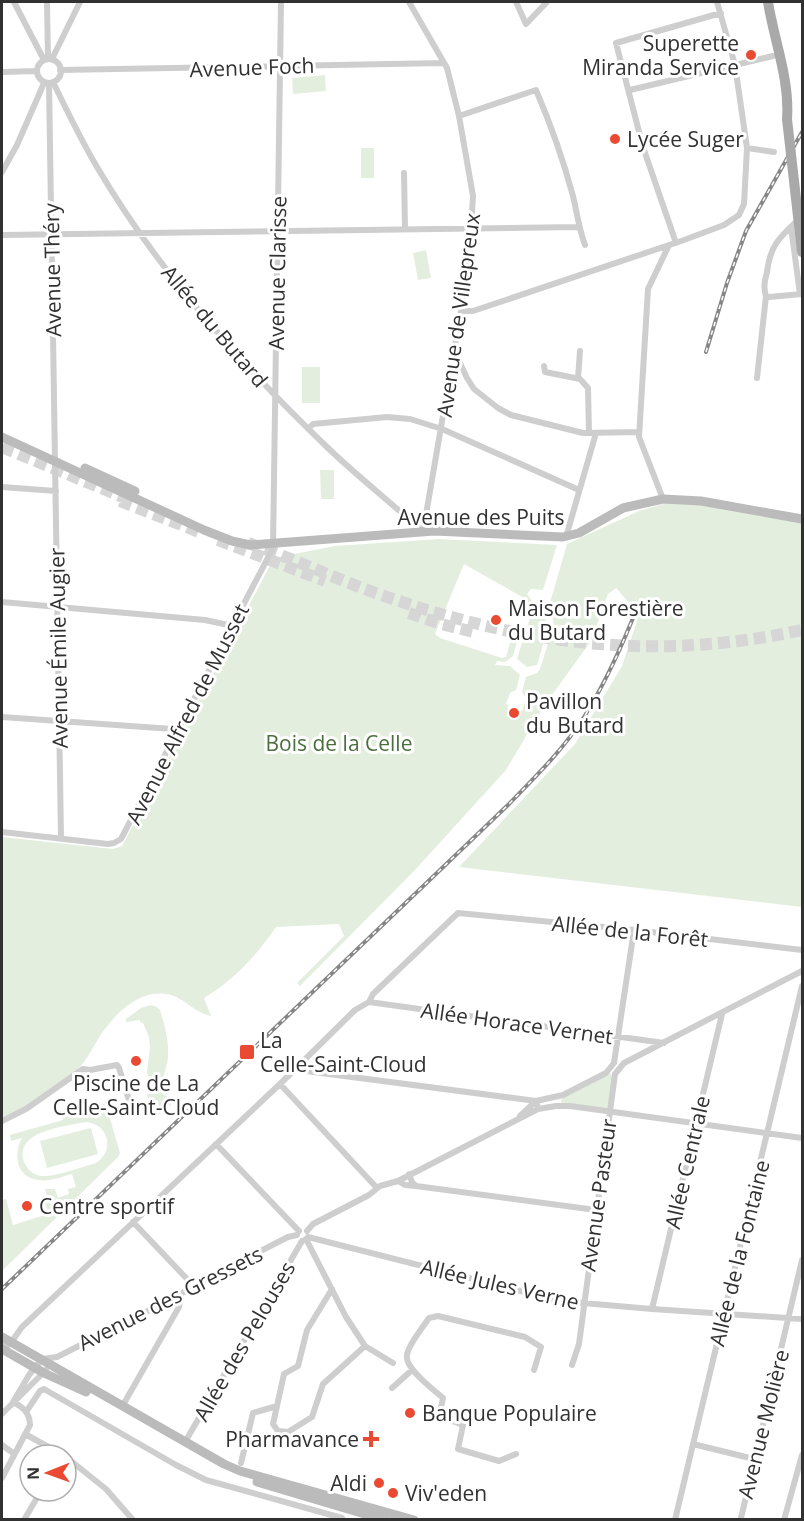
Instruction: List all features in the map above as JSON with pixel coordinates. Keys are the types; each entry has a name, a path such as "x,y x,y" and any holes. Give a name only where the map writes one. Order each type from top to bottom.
{"main road":[{"path":"768,2 787,119 802,252"}],"street":[{"path":"2,172 49,83 59,77 60,70 58,63 48,60 14,2"},
{"path":"47,2 48,60"},
{"path":"49,83 39,79 36,71 39,64 48,60 80,2"},
{"name":"Avenue Clarisse","path":"273,544 282,2"},
{"name":"Avenue de Villepreux","path":"409,2 444,63 451,84 473,196 472,246 455,357 423,532"},
{"path":"516,2 526,24 547,2"},
{"path":"462,311 473,311 673,244 724,225 740,215 744,204 747,148 735,65 717,2"},
{"path":"663,499 639,432 648,289 673,244 643,147 616,43 721,13"},
{"path":"630,90 777,56"},
{"name":"Avenue Foch","path":"60,70 444,63"},
{"path":"2,72 36,71"},
{"name":"Allée du Butard","path":"49,83 97,167 139,232 212,328 308,429 423,532"},
{"name":"Avenue Théry","path":"49,83 53,442 56,459"},
{"path":"459,116 536,90 557,141 578,226 585,245"},
{"path":"747,148 774,153"},
{"path":"404,173 405,229"},
{"path":"758,378 766,296 764,288 769,254 773,246 802,215"},
{"path":"2,235 578,226"},
{"path":"766,296 801,294 790,226"},
{"path":"578,378 580,351"},
{"path":"455,357 474,389 511,415 583,433 639,432"},
{"path":"544,366 545,372 578,378 588,388 592,433 566,537"},
{"path":"308,429 314,424 387,417 410,419 442,429 579,490"},
{"name":"Avenue des Puits","path":"2,431 222,537 243,544 273,544 447,531 558,538 579,533 623,508 663,499 701,501 802,519"},
{"name":"Avenue des Puits","path":"2,437 56,459"},
{"name":"Avenue Émile Augier","path":"56,459 61,838"},
{"path":"2,487 56,491"},
{"name":"Avenue Alfred de Musset","path":"2,832 108,844 118,842 125,834 272,551 273,544"},
{"path":"2,602 205,620 232,627"},
{"path":"2,717 178,731"},
{"name":"Allée de la Forêt","path":"369,1002 373,994 458,913 633,930 802,950"},
{"path":"298,1065 306,1071 536,1101 563,1095 606,1073 616,1058 633,930"},
{"path":"664,1042 802,971"},
{"name":"Allée de la Fontaine","path":"675,1520 802,986"},
{"path":"2,1344 6,1346 12,1342 21,1327 280,1084 355,1010 369,1002"},
{"name":"Allée Horace Vernet","path":"369,1002 664,1042"},
{"name":"Allée Centrale","path":"652,1310 722,1014"},
{"name":"Avenue Pasteur","path":"572,1365 579,1344 615,1074 624,1063 664,1042"},
{"path":"2,1121 26,1109 83,1069 90,1070 117,1065 129,1100"},
{"path":"280,1084 377,1188"},
{"path":"562,1106 563,1095"},
{"path":"536,1101 541,1108"},
{"name":"Avenue des Gressets","path":"517,1119 536,1101"},
{"name":"Avenue des Gressets","path":"45,1366 57,1357 288,1237 303,1236 313,1224 369,1195 381,1185 398,1181 541,1108 562,1106 802,1138"},
{"path":"216,1144 303,1236 346,1317 365,1346 393,1363"},
{"path":"409,1174 416,1186"},
{"path":"398,1181 410,1186 596,1210"},
{"path":"133,1222 192,1286"},
{"name":"Allée Jules Verne","path":"303,1236 523,1293 583,1304 802,1319"},
{"name":"Allée des Pelouses","path":"185,1442 303,1236"},
{"name":"Avenue Molière","path":"741,1518 802,1260"},
{"path":"332,1289 307,1330 298,1365 284,1374 273,1424 278,1431 288,1432 312,1417 323,1384 365,1346"},
{"path":"123,1405 179,1307 182,1294"},
{"path":"516,1454 499,1461 458,1449 463,1425 439,1416 443,1398 412,1370 407,1361 407,1354 429,1318 438,1316 525,1337 541,1347 534,1370"},
{"path":"2,1337 45,1366 226,1472 342,1503"},
{"path":"2,1349 35,1368 45,1366 123,1405 218,1461 240,1471 342,1503 385,1520"},
{"path":"2,1414 45,1366"},
{"path":"13,1402 35,1368"},
{"path":"392,1388 412,1370"},
{"path":"26,1412 40,1390 44,1389 206,1480 344,1519 342,1503"},
{"path":"2,1478 13,1453 30,1425 30,1418 26,1412 13,1402"},
{"path":"240,1463 253,1413 277,1406"},
{"path":"25,1434 41,1443"},
{"path":"693,1444 754,1459"},
{"path":"2,1445 13,1453"},
{"path":"784,1520 802,1455"},
{"path":"78,1467 106,1489 133,1520"},
{"path":"24,1520 34,1503"},
{"path":"366,1513 414,1520"}],"green space":[{"path":"325,75 326,91 293,94 292,78"},
{"path":"361,148 374,148 374,178 361,178"},
{"path":"426,250 431,278 418,280 413,253"},
{"path":"302,367 320,367 320,403 302,403"},
{"path":"320,470 334,470 334,499 321,499"},
{"name":"Bois de la Celle","path":"667,503 707,505 802,523 802,907 459,867 575,744 622,666 641,609 631,605 616,588 608,594 591,641 544,706 506,770 415,870 300,986 297,983 344,936 339,924 276,927 244,967 204,998 211,1016 166,994 147,996 129,1004 102,1033 76,1071 41,1098 2,1117 2,837 113,849 122,846 274,558 335,546 439,539 557,545 543,590 531,589 527,594 535,605 527,610 521,608 524,598 464,564 435,634 440,638 502,658 506,657 511,639 517,642 513,656 505,662 497,661 495,665 510,666 520,675 516,690 510,693 506,704 508,705 507,716 514,720 523,709 526,698 522,692 526,677 537,673 540,669 554,624 549,606 567,544 639,511"},
{"path":"543,617 549,624 537,665 527,667 517,659 530,618"},
{"path":"151,1005 160,1010 167,1039 168,1057 163,1094 175,1101 155,1118 151,1113 147,1094 152,1092 147,1072 149,1037 140,1020 126,1022 126,1019 141,1008"},
{"path":"606,1073 611,1074 613,1080 609,1112 562,1105 563,1095"},
{"path":"106,1105 120,1153 2,1271 2,1200 6,1199 13,1225 48,1214 44,1198 47,1196 45,1189 55,1189 58,1198 69,1194 68,1189 76,1187 72,1174 42,1180 25,1174 17,1158 22,1138 11,1141 10,1135 63,1120 62,1115","holes":["86,1122 100,1128 107,1139 106,1152 96,1163 47,1176 35,1174 25,1165 23,1152 26,1143 34,1137 55,1128"]},
{"path":"91,1128 98,1154 47,1168 40,1141"}],"tunnel":[{"path":"2,447 130,500"},
{"path":"120,501 202,533"},
{"path":"218,540 325,581"},
{"path":"248,543 396,600 447,616 547,638 597,644 698,645 802,630"},
{"path":"409,613 478,633"}],"railway":[{"path":"706,352 746,231 802,132"},
{"path":"2,1289 538,774 567,741 592,704 613,664 637,608"}],"place":[{"name":"Superette Miranda Service","path":"751,55"},
{"name":"Lycée Suger","path":"615,139"},
{"name":"Maison Forestière du Butard","path":"496,620"},
{"name":"Pavillon du Butard","path":"514,713"},
{"name":"La Celle-Saint-Cloud","path":"247,1052"},
{"name":"Piscine de La Celle-Saint-Cloud","path":"136,1061"},
{"name":"Centre sportif","path":"27,1206"},
{"name":"Banque Populaire","path":"410,1413"},
{"name":"Pharmavance","path":"371,1439"},
{"name":"Aldi","path":"379,1483"},
{"name":"Viv'eden","path":"393,1493"}]}
